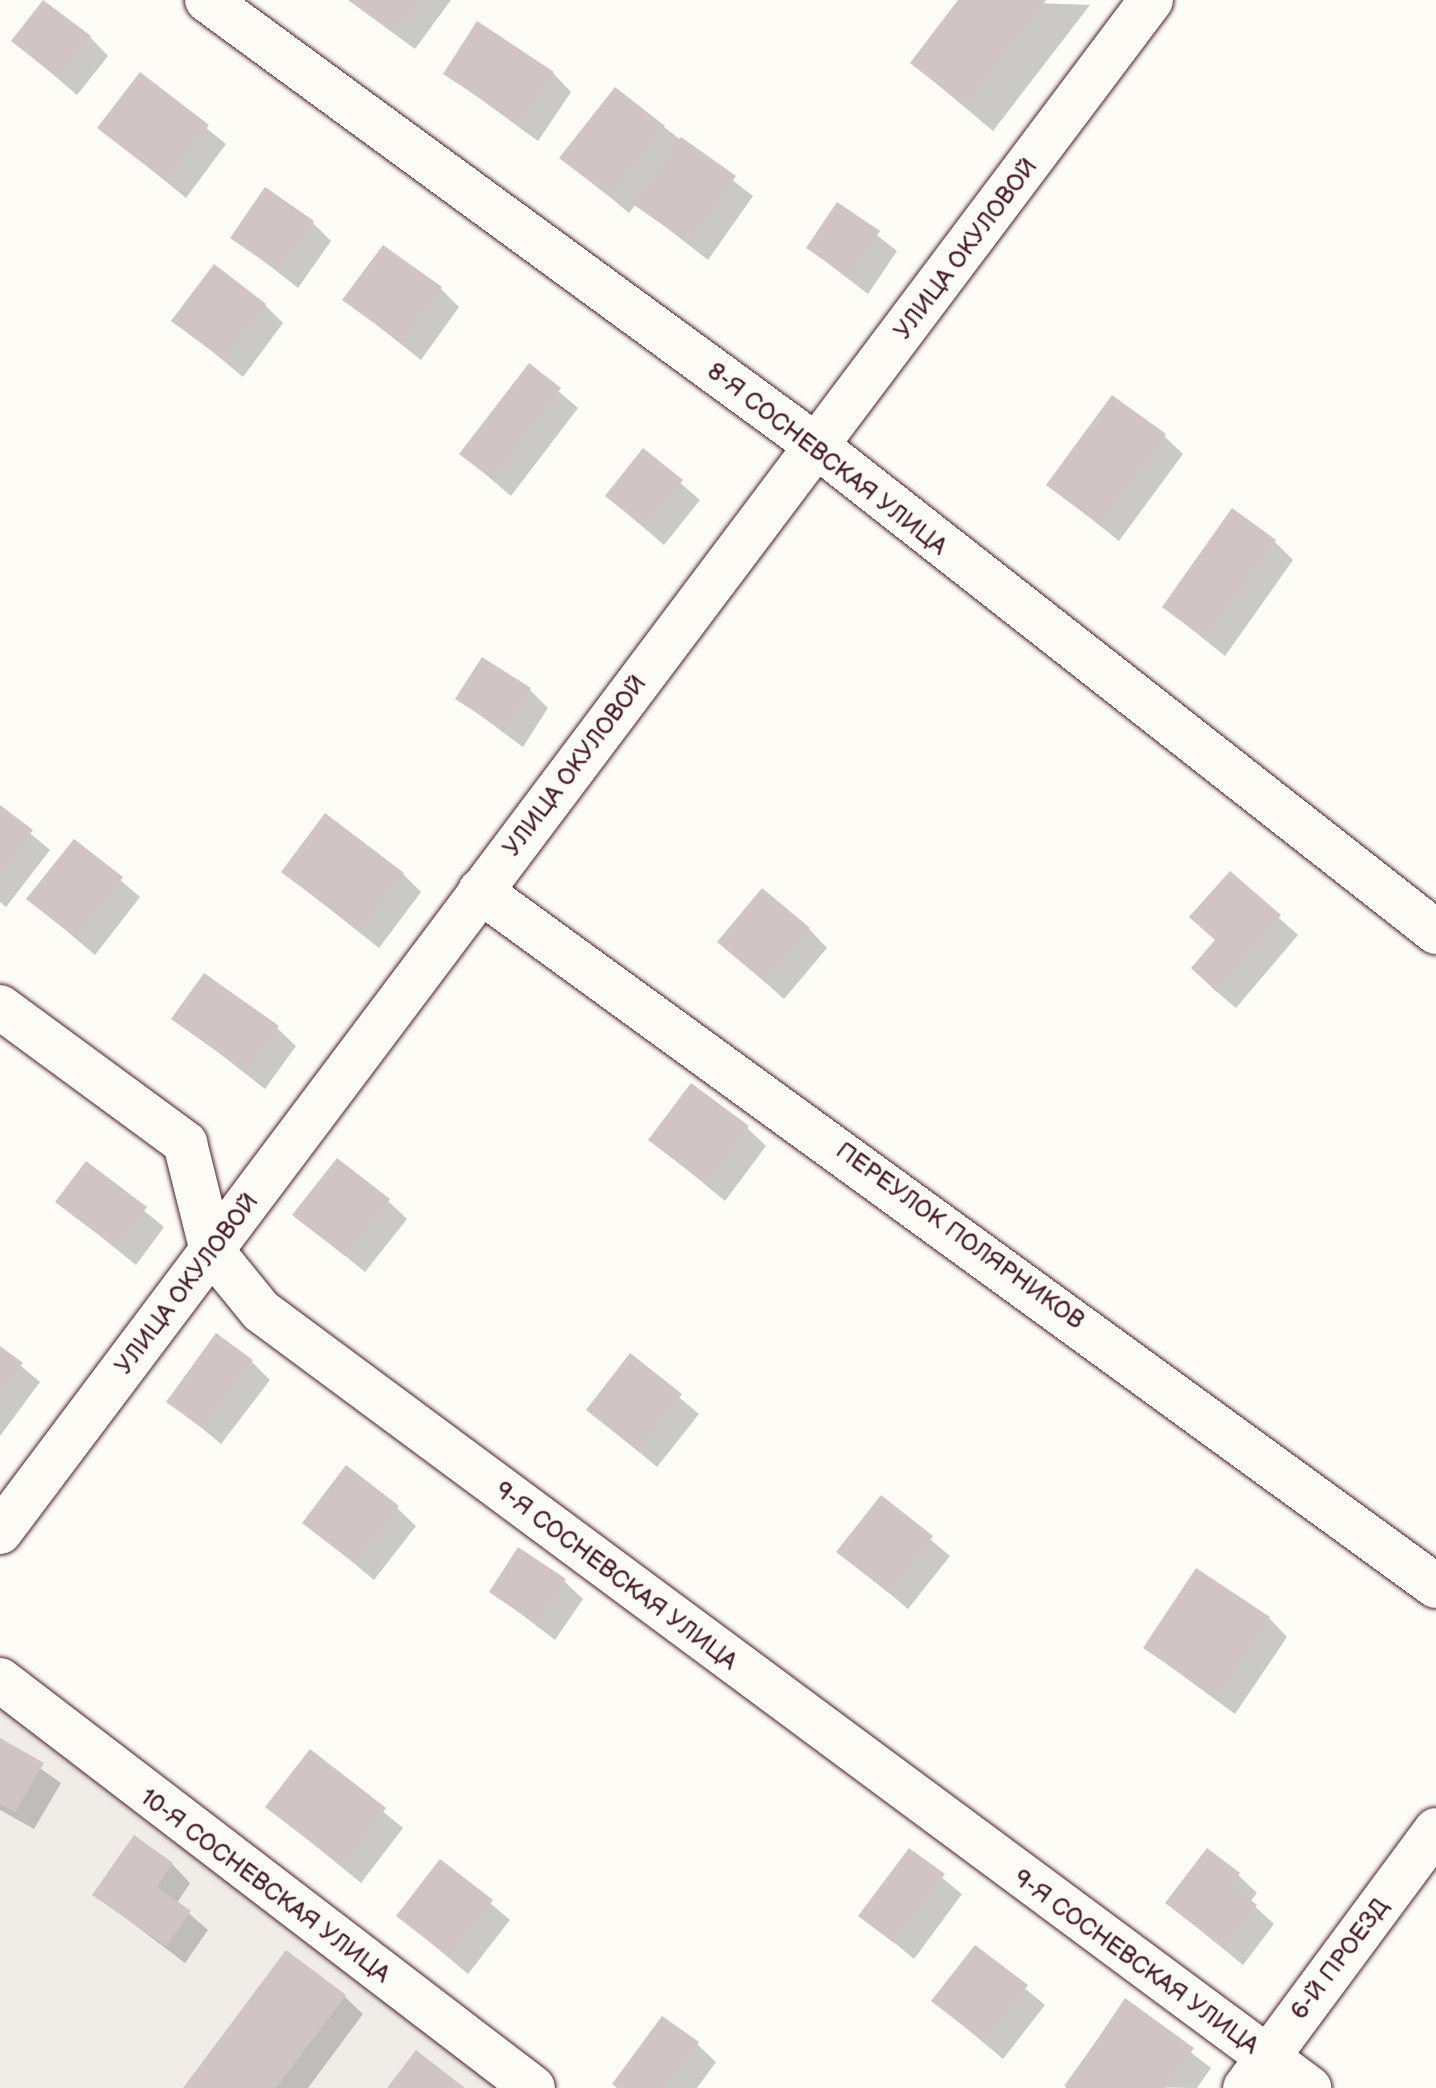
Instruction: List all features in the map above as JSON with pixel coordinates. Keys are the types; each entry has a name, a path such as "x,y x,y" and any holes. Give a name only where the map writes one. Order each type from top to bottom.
{"street":[{"name":"8-Я СОСНЕВСКАЯ УЛИЦА","path":"207,0 818,447 1436,932"},
{"name":"УЛИЦА ОКУЛОВОЙ","path":"0,1532 1151,0"},
{"name":"ПЕРЕУЛОК ПОЛЯРНИКОВ","path":"480,891 1436,1586"},
{"name":"9-Я СОСНЕВСКАЯ УЛИЦА","path":"0,1007 185,1143 212,1251 261,1311 1256,2072 1309,2088"},
{"name":"10-Я СОСНЕВСКАЯ УЛИЦА","path":"0,1680 533,2088"},
{"name":"6-Й ПРОЕЗД","path":"1256,2072 1436,1830"}],"shaded area":[{"path":"0,1698 511,2088 0,2088"}],"building":[{"path":"43,0 91,36 58,78 11,41"},
{"path":"351,0 419,0 396,32"},
{"path":"958,0 1046,0 965,106 910,63"},
{"path":"477,21 554,72 519,124 443,74"},
{"path":"140,72 209,125 166,181 97,128"},
{"path":"615,87 665,126 610,197 559,158"},
{"path":"681,137 736,176 689,243 634,205"},
{"path":"265,187 314,221 278,271 230,238"},
{"path":"837,202 880,231 849,277 806,248"},
{"path":"383,245 442,287 402,343 342,300"},
{"path":"214,264 266,304 224,360 171,321"},
{"path":"529,363 561,388 492,479 459,454"},
{"path":"1112,395 1166,434 1100,525 1046,485"},
{"path":"643,448 683,480 645,528 605,496"},
{"path":"1232,508 1276,540 1205,639 1162,607"},
{"path":"482,657 531,688 504,730 455,699"},
{"path":"0,805 33,830 0,874"},
{"path":"325,813 404,873 360,931 281,872"},
{"path":"74,839 123,877 76,938 26,899"},
{"path":"1230,871 1281,915 1216,991 1191,968 1215,940 1189,917"},
{"path":"762,888 810,928 765,982 717,942"},
{"path":"204,973 279,1026 246,1072 171,1019"},
{"path":"691,1083 749,1126 706,1184 648,1140"},
{"path":"337,1158 390,1199 345,1256 292,1215"},
{"path":"86,1161 147,1207 116,1248 55,1202"},
{"path":"216,1333 253,1360 202,1428 166,1402"},
{"path":"0,1346 23,1363 0,1394"},
{"path":"630,1353 682,1394 638,1451 586,1410"},
{"path":"346,1465 399,1506 354,1563 302,1523"},
{"path":"881,1495 933,1536 889,1593 836,1552"},
{"path":"518,1547 566,1579 536,1624 489,1592"},
{"path":"1196,1568 1270,1617 1216,1697 1143,1648"},
{"path":"0,1738 44,1763 15,1812 0,1804"},
{"path":"310,1749 386,1808 342,1866 265,1807"},
{"path":"134,1835 173,1863 157,1887 191,1911 166,1946 92,1895"},
{"path":"909,1848 945,1874 894,1943 858,1916"},
{"path":"1207,1848 1240,1873 1231,1885 1257,1905 1224,1948 1165,1903"},
{"path":"440,1859 493,1900 449,1957 396,1916"},
{"path":"975,1945 1028,1985 984,2042 931,2001"},
{"path":"286,1950 346,1995 276,2088 183,2088"},
{"path":"1125,1998 1194,2048 1165,2088 1065,2088"},
{"path":"662,2016 699,2042 665,2088 617,2088 612,2084"},
{"path":"416,2050 465,2088 387,2088"}]}
